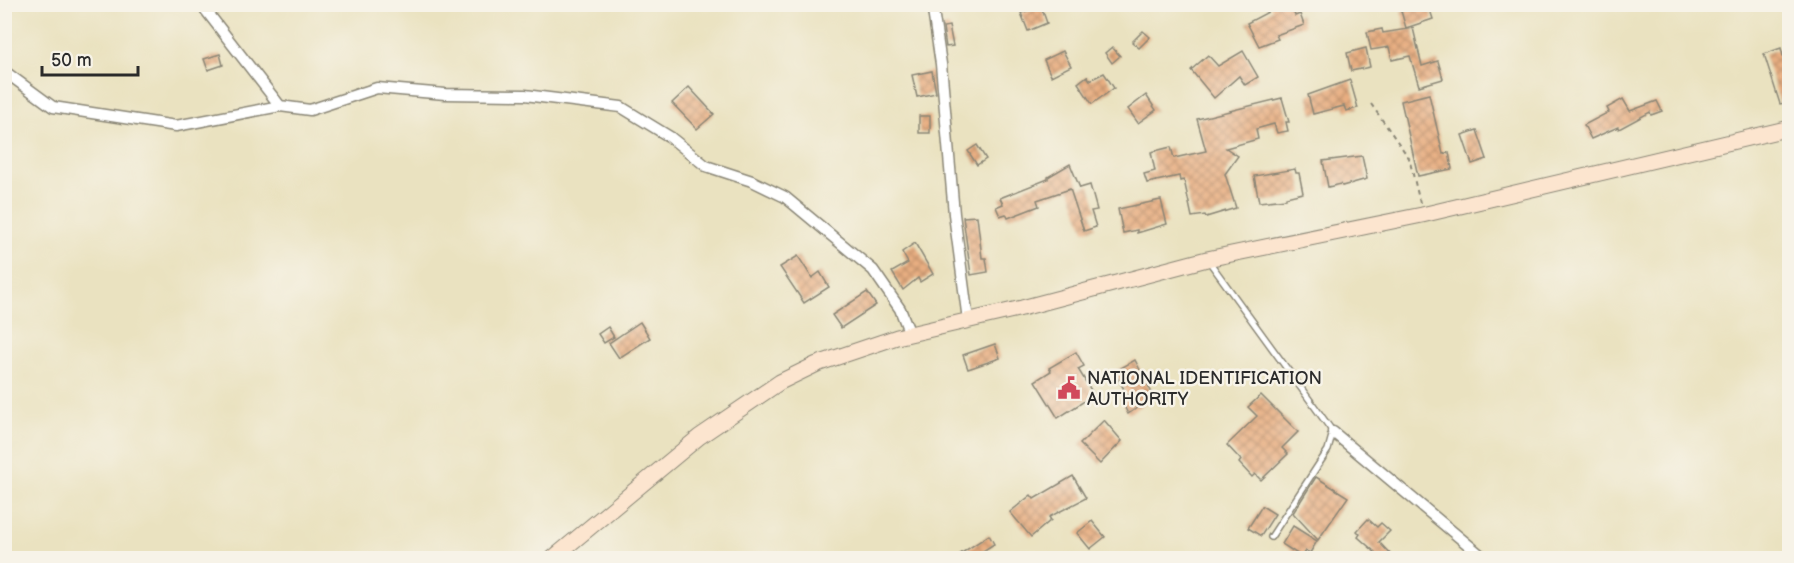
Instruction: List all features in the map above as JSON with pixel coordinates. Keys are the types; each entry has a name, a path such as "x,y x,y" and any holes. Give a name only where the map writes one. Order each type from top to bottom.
{"main road":[{"path":"553,558 699,437 780,382 817,364 910,334 1207,259 1422,215 1790,128"}],"street":[{"path":"201,4 280,106"},
{"path":"932,4 941,64 954,214 968,320"},
{"path":"4,71 53,107 176,126 280,106 310,110 377,88 445,94 525,94 621,107 670,137 705,166 752,181 785,197 873,270 900,309 910,334"},
{"path":"1333,432 1484,558"}],"lane":[{"path":"1207,259 1333,432 1328,450 1271,537"}],"path":[{"path":"1371,104 1409,158 1422,215"}],"building":[{"path":"1270,4 1291,4 1295,16 1300,14 1304,25 1276,35 1278,39 1259,46 1247,23 1272,10"},
{"path":"1428,4 1433,19 1406,28 1401,11"},
{"path":"1041,6 1047,23 1028,31 1021,13"},
{"path":"949,26 953,46 946,47 943,27"},
{"path":"1413,28 1422,66 1438,61 1443,79 1419,86 1410,56 1392,60 1389,47 1371,50 1367,32 1382,29 1383,33"},
{"path":"1143,31 1150,37 1139,48 1132,42"},
{"path":"1112,47 1120,56 1112,63 1105,53"},
{"path":"1366,48 1370,67 1351,71 1347,53"},
{"path":"1781,48 1783,56 1790,58 1790,102 1780,104 1764,54"},
{"path":"1063,51 1071,66 1051,76 1044,60"},
{"path":"1243,51 1258,77 1245,85 1239,76 1214,98 1191,70 1208,55 1218,66"},
{"path":"220,54 223,65 208,70 204,59"},
{"path":"932,71 936,93 917,97 912,75"},
{"path":"1104,73 1114,88 1092,104 1078,83 1087,76 1090,80"},
{"path":"1350,80 1358,108 1346,111 1344,106 1313,114 1308,95"},
{"path":"689,87 714,114 697,129 672,103"},
{"path":"1429,94 1443,154 1449,152 1452,169 1418,176 1401,101"},
{"path":"1146,95 1156,110 1138,123 1128,109"},
{"path":"1282,98 1289,122 1286,122 1288,131 1277,133 1274,124 1256,129 1258,139 1226,148 1238,156 1225,174 1236,208 1206,217 1205,215 1192,217 1184,180 1180,181 1179,176 1147,183 1144,174 1155,171 1151,152 1171,147 1174,158 1206,151 1197,119"},
{"path":"1623,99 1630,111 1657,101 1662,111 1651,115 1650,112 1619,129 1618,127 1591,139 1584,125 1609,112 1607,108"},
{"path":"919,116 930,116 930,133 919,133"},
{"path":"1477,130 1487,159 1472,164 1462,135"},
{"path":"977,145 986,159 977,165 968,151"},
{"path":"1362,156 1367,179 1342,186 1341,184 1328,187 1323,161"},
{"path":"1070,164 1080,188 1090,185 1097,210 1091,211 1096,227 1084,231 1070,189 1037,200 1039,206 1008,218 1006,214 1000,216 996,207 1003,204 1000,198 1048,179"},
{"path":"1295,169 1296,173 1299,173 1303,193 1286,197 1286,199 1259,202 1254,176"},
{"path":"1161,200 1167,224 1137,233 1137,230 1123,233 1118,209"},
{"path":"977,216 982,258 986,258 988,272 971,275 963,217"},
{"path":"915,243 933,274 920,282 918,278 903,290 892,272 908,263 902,252"},
{"path":"798,256 812,278 820,272 829,287 804,303 780,267"},
{"path":"867,292 876,305 841,328 832,315"},
{"path":"640,322 650,338 619,358 609,343"},
{"path":"608,327 614,337 604,343 598,334"},
{"path":"995,344 1000,358 968,369 963,355"},
{"path":"1076,352 1084,366 1078,369 1094,395 1058,418 1035,381 1051,371 1049,368"},
{"path":"1135,360 1154,397 1128,414 1121,400 1128,396 1114,372"},
{"path":"1261,395 1298,432 1282,448 1288,454 1261,480 1255,474 1252,477 1227,445 1257,416 1248,407"},
{"path":"1104,420 1122,441 1100,464 1080,444"},
{"path":"1073,476 1086,498 1049,517 1051,520 1031,537 1010,512 1031,495 1034,499"},
{"path":"1316,477 1348,497 1318,540 1293,513"},
{"path":"1262,506 1275,514 1261,536 1248,528"},
{"path":"1368,519 1377,527 1381,523 1390,531 1379,542 1394,558 1367,558 1375,552 1358,537 1360,534 1357,531"},
{"path":"1092,521 1105,537 1090,549 1077,533"},
{"path":"1293,526 1317,541 1310,553 1306,551 1302,557 1282,544"},
{"path":"989,535 994,544 972,558 954,558"}],"place":[{"name":"NATIONAL IDENTIFICATION AUTHORITY","path":"1069,388"}]}
